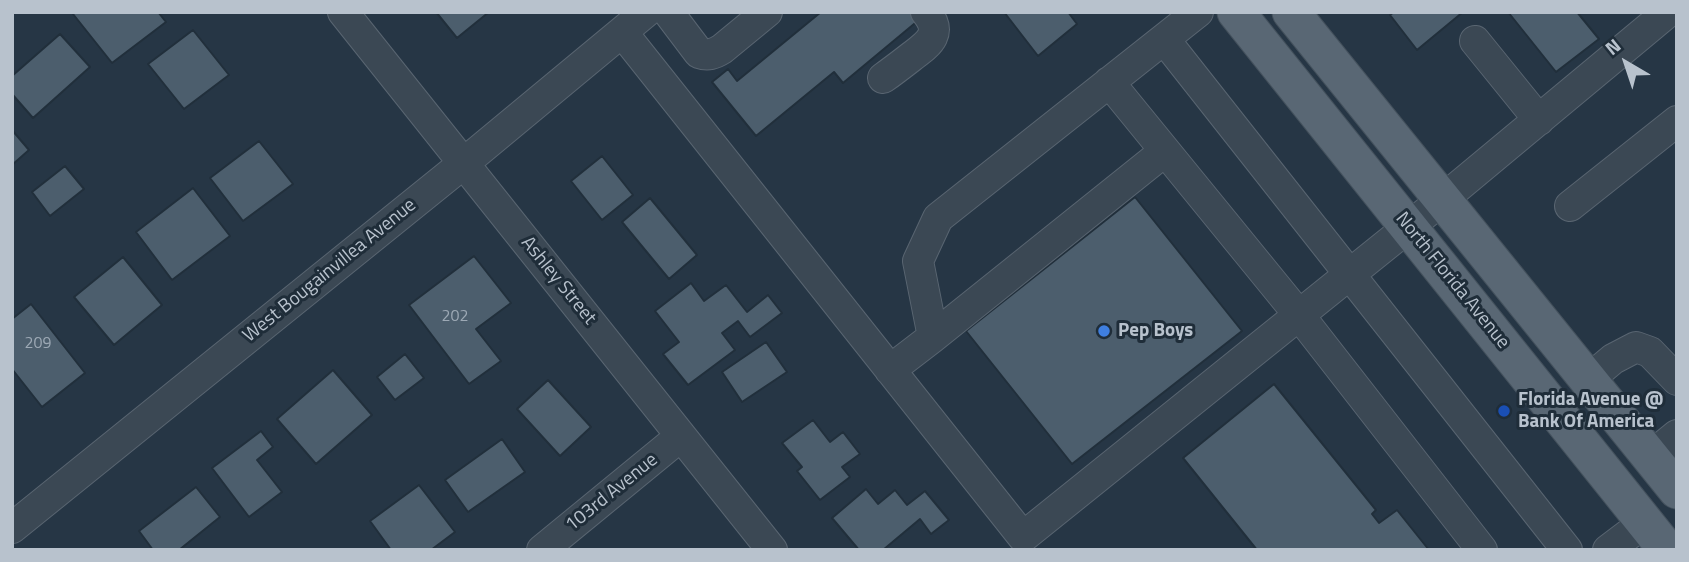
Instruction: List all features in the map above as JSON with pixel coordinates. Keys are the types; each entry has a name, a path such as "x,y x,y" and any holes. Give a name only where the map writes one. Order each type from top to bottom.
{"main road":[{"name":"North Florida Avenue","path":"1236,12 1656,536"},
{"path":"1291,12 1588,380 1664,446 1677,490"}],"street":[{"name":"Ashley Street","path":"343,12 772,550"},
{"name":"West Bougainvillea Avenue","path":"12,528 464,163 646,12"},
{"path":"668,12 699,53 706,55 722,49 767,12"},
{"path":"884,78 929,43 934,34 934,25 926,12"},
{"path":"933,337 918,261 938,218 1198,12"},
{"path":"622,32 1028,543 1299,315 1668,12"},
{"path":"1164,39 1567,550"},
{"path":"1475,41 1539,120"},
{"path":"1110,82 1299,315 1482,550"},
{"path":"1570,206 1677,121"},
{"path":"890,370 1165,151"},
{"path":"1588,380 1613,359 1636,347 1650,352 1677,380"},
{"name":"103rd Avenue","path":"542,550 681,436"},
{"path":"1608,550 1656,536"}],"building":[{"path":"158,12 166,22 112,63 73,14"},
{"path":"436,12 489,12 457,38"},
{"path":"821,12 914,12 920,19 843,83 834,72 756,136 712,82 728,69 737,81"},
{"path":"1004,12 1068,12 1077,24 1038,56"},
{"path":"1394,12 1463,12 1417,50 1390,15"},
{"path":"1508,12 1577,12 1599,39 1556,72"},
{"path":"193,30 229,75 184,109 148,64"},
{"path":"60,34 90,67 33,118 12,94 12,76"},
{"path":"12,130 29,150 12,165"},
{"path":"259,141 293,184 243,221 210,178"},
{"path":"602,156 633,195 602,220 571,181"},
{"path":"65,166 84,189 50,216 32,192"},
{"path":"193,188 230,236 172,280 136,232"},
{"name":"Pep Boys","path":"1135,197 1242,331 1072,464 966,331"},
{"path":"650,198 697,255 669,279 622,222"},
{"path":"474,256 511,303 476,329 501,361 469,384 409,305"},
{"path":"123,257 162,305 114,345 74,297"},
{"path":"691,283 704,301 726,285 747,312 768,295 782,313 750,337 738,321 722,333 735,350 688,385 663,354 679,342 655,311"},
{"path":"31,304 85,373 42,407 12,369 12,319"},
{"path":"766,342 787,372 742,402 722,372"},
{"path":"405,354 424,378 395,400 377,377"},
{"path":"333,370 372,415 316,464 277,419"},
{"path":"548,380 591,427 560,456 517,409"},
{"path":"1274,384 1376,510 1372,514 1379,523 1397,510 1429,550 1257,550 1183,458"},
{"path":"813,420 830,442 843,432 860,454 842,467 850,477 820,500 797,471 802,467 782,443"},
{"path":"261,431 273,447 257,460 282,492 249,517 212,468"},
{"path":"502,439 525,472 468,512 445,480"},
{"path":"419,485 455,532 431,550 391,550 370,521"},
{"path":"196,487 220,517 179,550 153,550 139,531"},
{"path":"866,489 878,504 895,490 907,505 925,491 949,520 931,534 920,519 883,550 859,550 832,518"}],"place":[{"name":"Pep Boys","path":"1104,331"},
{"name":"Florida Avenue @ Bank Of America","path":"1504,411"}]}
